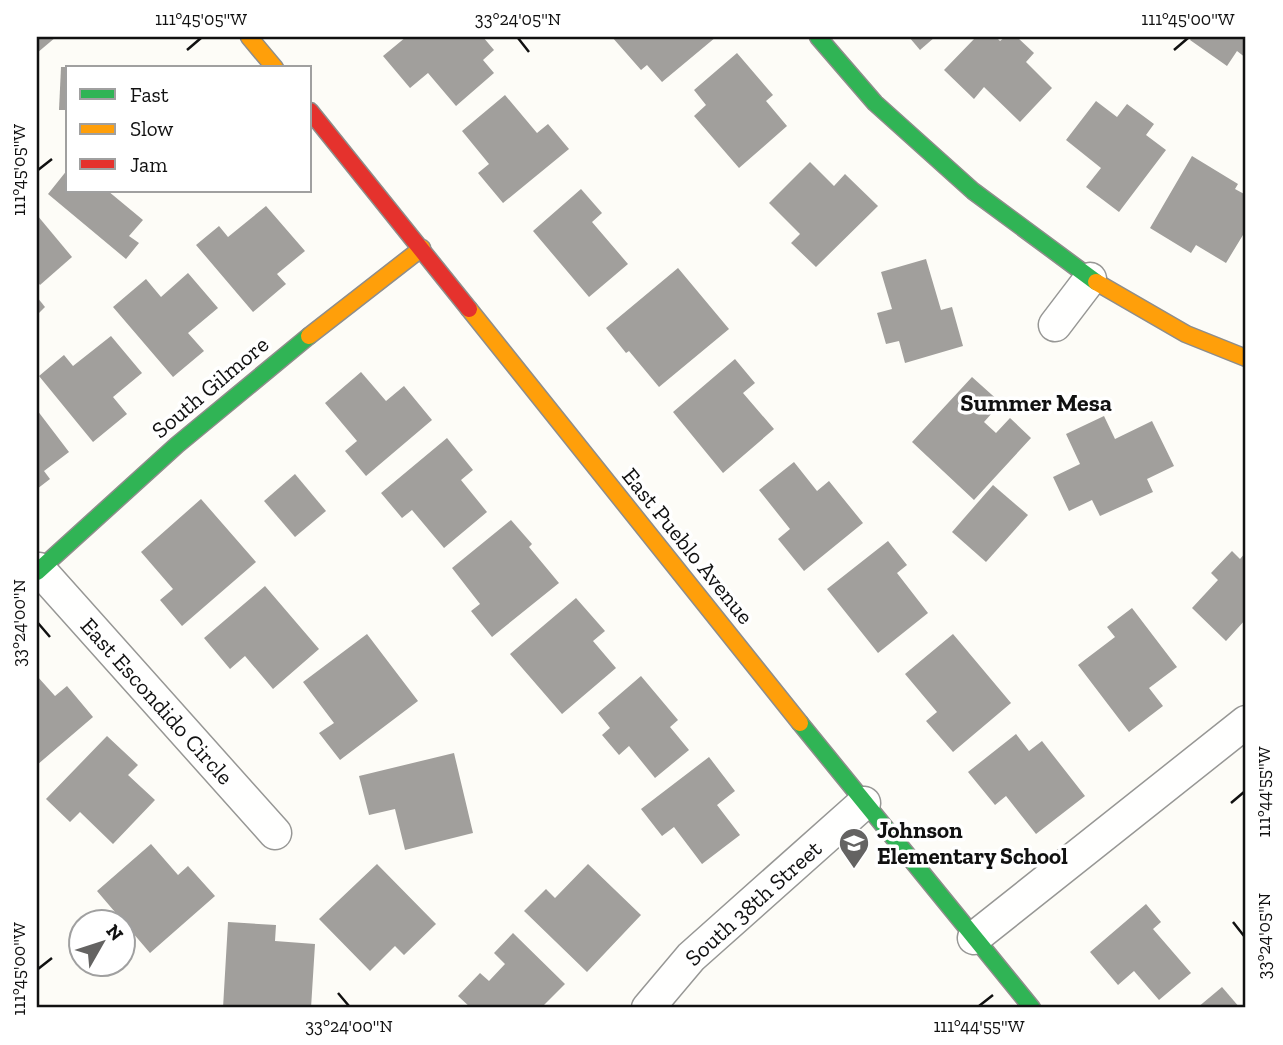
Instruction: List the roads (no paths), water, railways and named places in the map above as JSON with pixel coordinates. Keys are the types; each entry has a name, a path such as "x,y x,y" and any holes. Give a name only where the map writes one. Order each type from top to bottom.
{"street":[{"path":"249,37 273,66"},
{"path":"818,37 875,103 973,191 1090,279 1186,334 1246,358"},
{"name":"East Pueblo Avenue","path":"312,113 864,803 1032,1008"},
{"name":"South Gilmore","path":"38,571 184,438 310,334 422,248"},
{"path":"1055,325 1090,279"},
{"name":"East Escondido Circle","path":"38,571 275,833"},
{"path":"974,937 1246,722"},
{"name":"South 38th Street","path":"648,1008 691,957 864,803"}],"place":[{"name":"Johnson Elementary School","path":"854,870"}],"district":[{"name":"Summer Mesa","path":"1036,402"}]}
